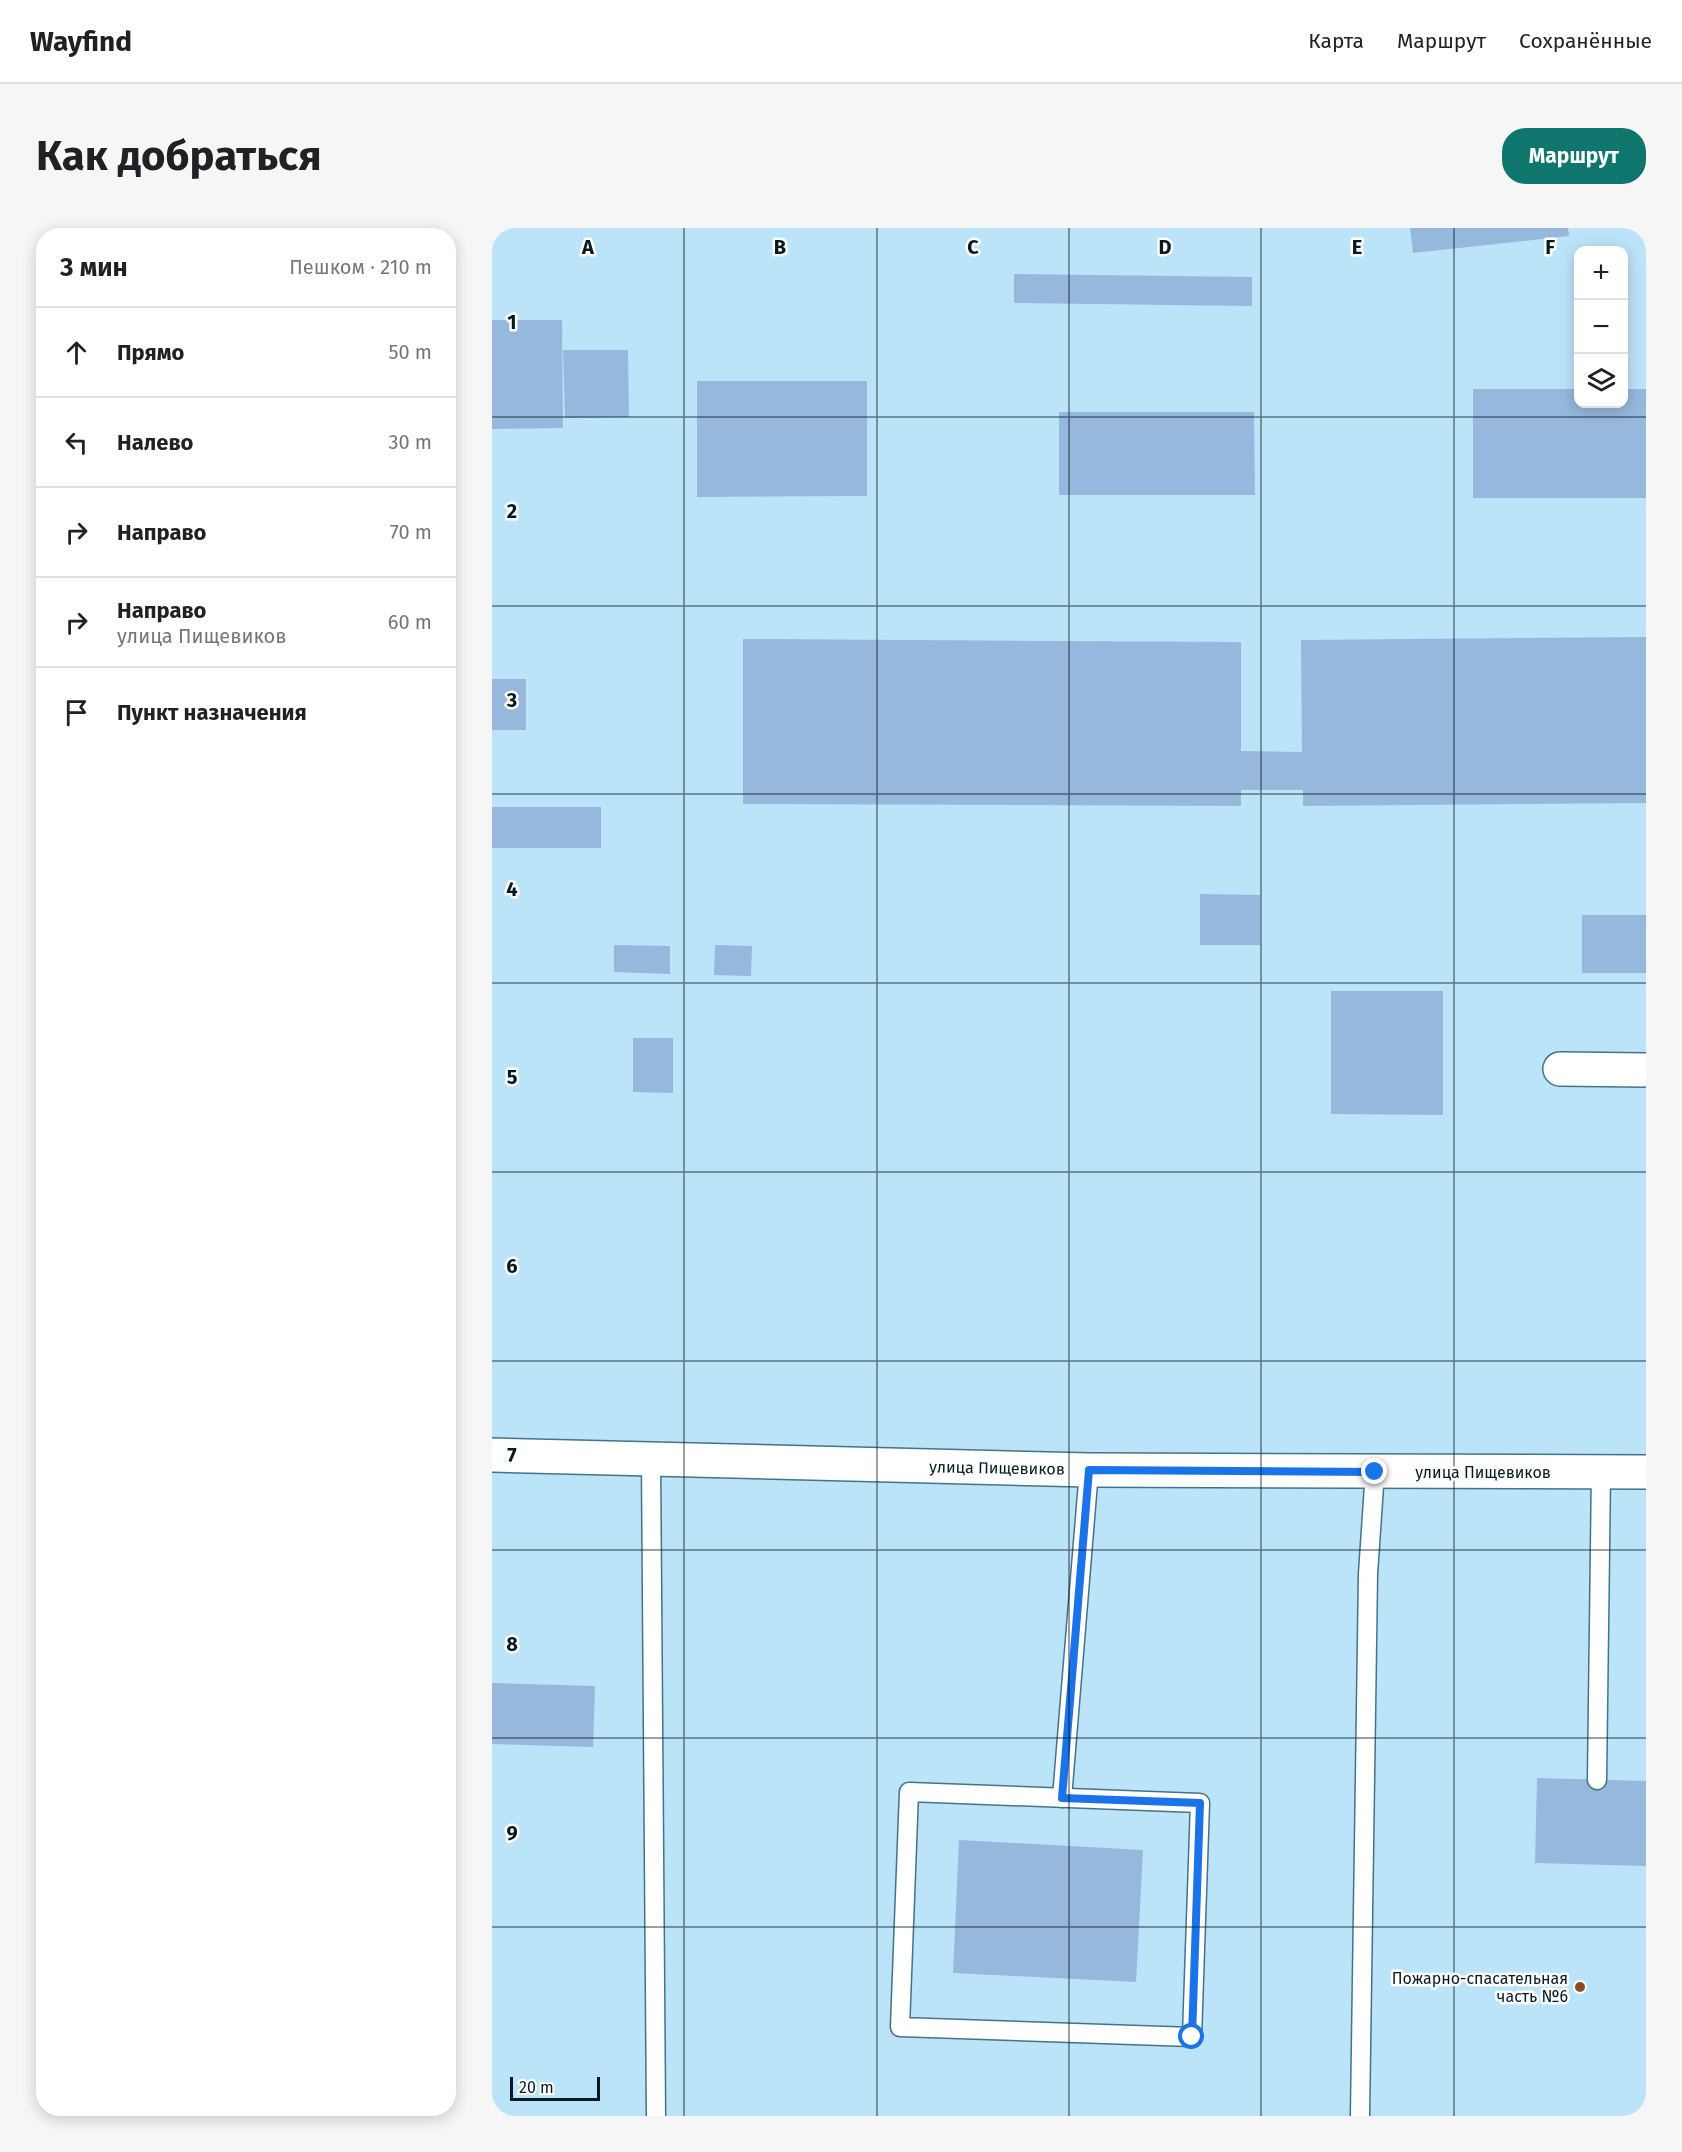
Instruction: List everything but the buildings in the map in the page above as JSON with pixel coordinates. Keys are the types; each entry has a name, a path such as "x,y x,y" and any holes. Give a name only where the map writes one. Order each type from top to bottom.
{"street":[{"path":"1560,1069 1646,1070"},
{"name":"улица Пищевиков","path":"492,1455 1089,1470 1646,1472"}],"lane":[{"path":"651,1459 656,2116"},
{"path":"1062,1798 1089,1470"},
{"path":"1360,2116 1368,1574 1375,1472"},
{"path":"1598,1780 1601,1472"},
{"path":"909,1792 1062,1798 1200,1803 1192,2037 900,2027 909,1792"}],"place":[{"name":"Пожарно-спасательная часть №6","path":"1580,1987"}],"route":[{"path":"1192,2037 1200,1803 1062,1798 1089,1470 1375,1472"}]}
